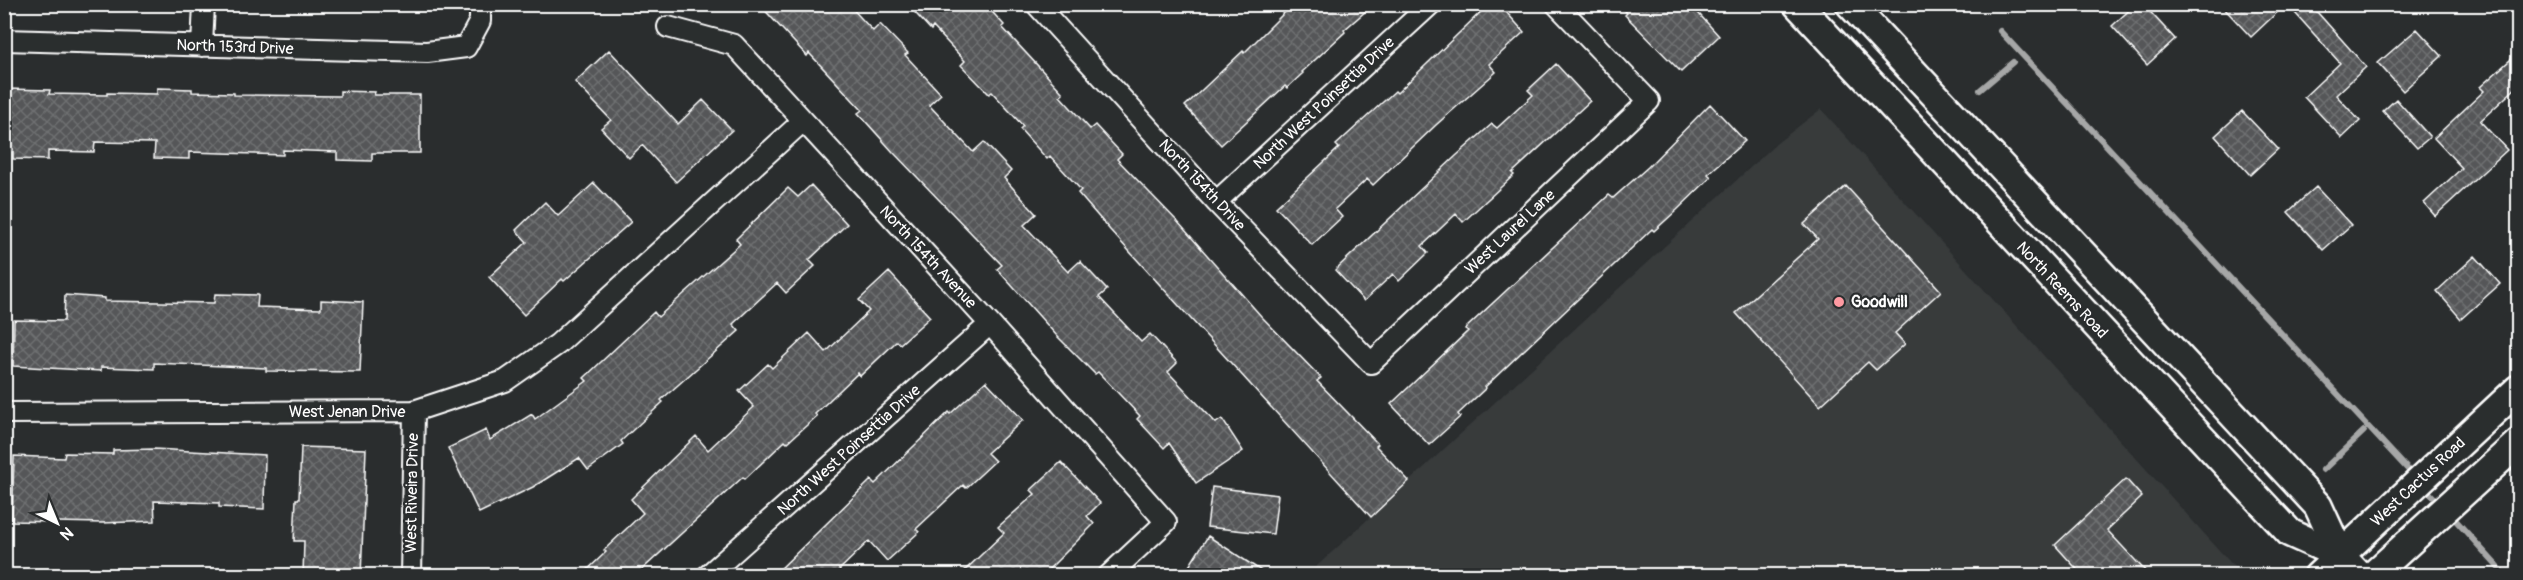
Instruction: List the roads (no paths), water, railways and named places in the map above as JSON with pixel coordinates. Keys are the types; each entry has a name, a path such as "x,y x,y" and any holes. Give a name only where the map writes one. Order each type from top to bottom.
{"main road":[{"name":"North Reems Road","path":"1797,4 2290,533 2341,556"},
{"name":"North Reems Road","path":"1850,4 2318,507 2341,556 2360,576"},
{"path":"1891,104 1918,78"},
{"name":"West Cactus Road","path":"2318,576 2518,389"},
{"path":"2372,576 2518,443"}],"street":[{"path":"202,46 204,4"},
{"name":"North 153rd Drive","path":"4,40 427,52 466,47 480,21 480,4"},
{"name":"North 154th Drive","path":"1036,4 1216,202 1371,363"},
{"name":"North West Poinsettia Drive","path":"1216,202 1431,4"},
{"name":"West Laurel Lane","path":"1371,363 1649,101 1556,4"},
{"name":"North 154th Avenue","path":"668,27 734,45 990,324 1166,522 1108,576"},
{"name":"West Jenan Drive","path":"4,413 414,411 505,381 558,344 803,121"},
{"name":"North West Poinsettia Drive","path":"707,576 990,324"},
{"name":"West Riveira Drive","path":"411,576 414,411"}],"waterway":[{"path":"2000,31 2414,476"},
{"path":"1980,90 2013,62"},
{"path":"2323,470 2364,431"},
{"path":"2423,486 2441,505"},
{"path":"2450,514 2506,576"}],"place":[{"name":"Goodwill","path":"1839,302"}]}
